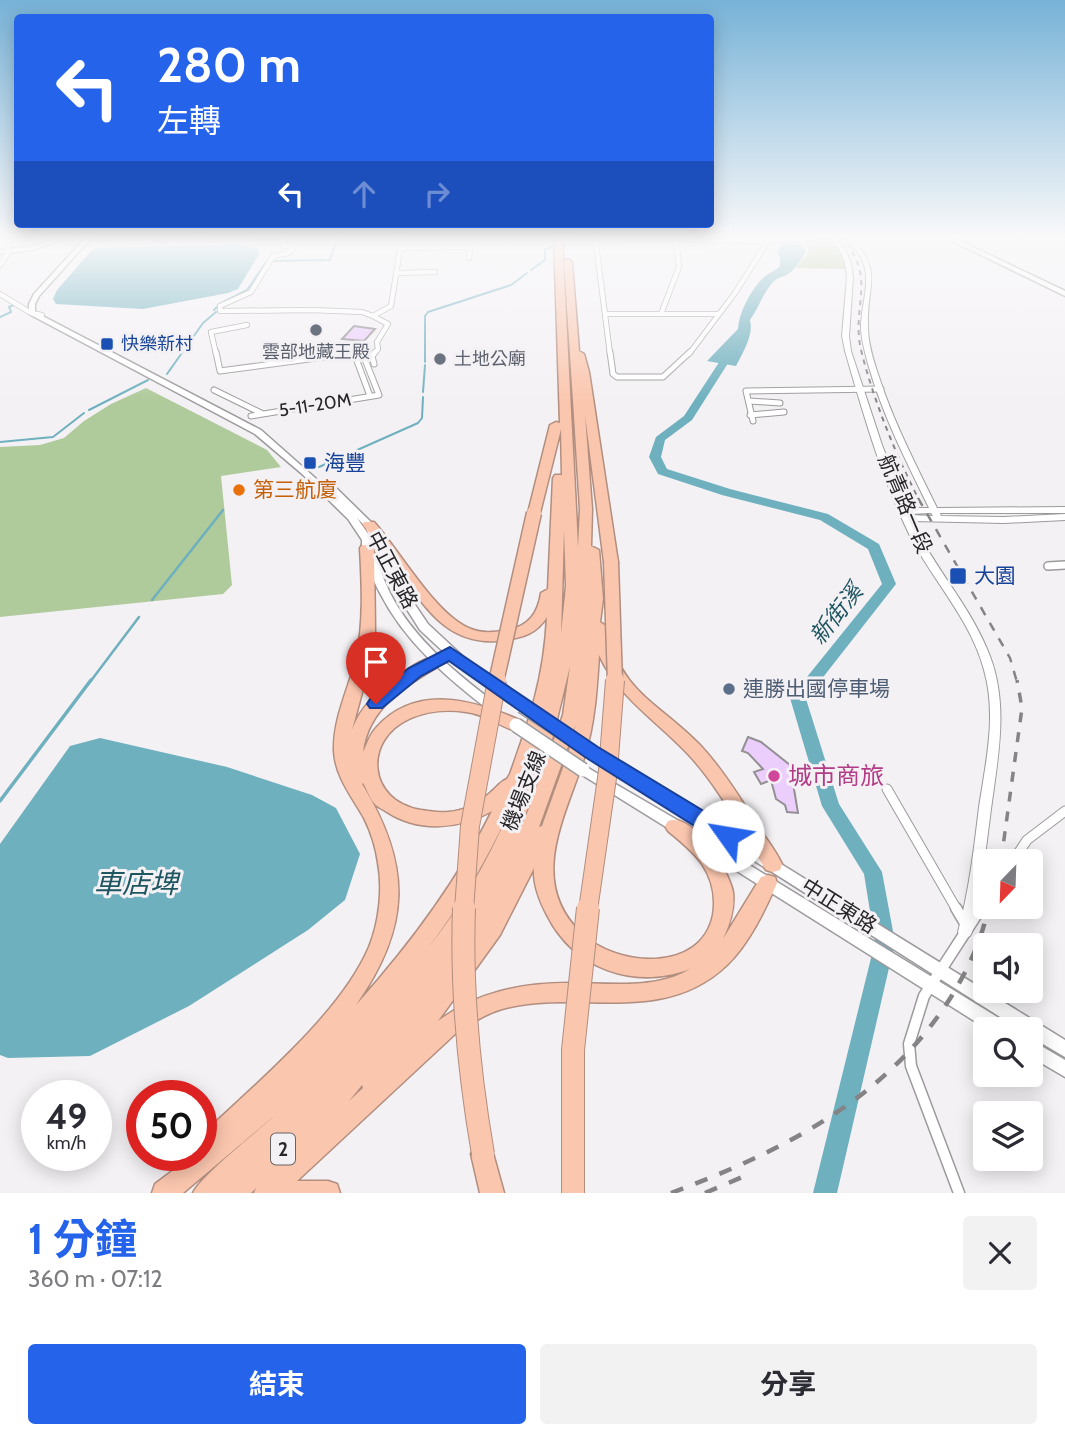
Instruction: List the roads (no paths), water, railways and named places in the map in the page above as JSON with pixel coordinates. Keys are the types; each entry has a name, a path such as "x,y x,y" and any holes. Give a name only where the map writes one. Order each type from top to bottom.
{"highway":[{"path":"163,1193 227,1145 316,1065 382,990 445,911 503,807 518,774 544,698 552,654 560,491 552,292"},
{"name":"機場支線","path":"205,1193 266,1141 328,1080 431,960 469,907 510,828 533,775 550,723 570,627 573,586 559,292"},
{"name":"機場支線","path":"233,1193 332,1104 475,933 535,817 571,715 582,613 586,509 569,292"},
{"path":"266,1193 438,1034 471,1011 500,998 539,992 635,994 691,982 729,948 773,872 708,765 618,680 603,650 596,592 590,474 579,352 577,338 571,326"},
{"path":"573,1193 569,1136 572,1056 582,954 605,800 615,691 616,642 611,562 579,352"},
{"path":"492,1193 472,1098 466,1026 463,930 469,851 479,772 534,513 556,425"},
{"path":"369,525 390,545 440,618 454,628 501,637 524,631 542,616 547,604 551,549 557,533"},
{"path":"217,1137 316,1039 352,993 377,952 389,890 388,867 382,842 348,778 342,747 345,718 363,660 370,619 368,548"},
{"path":"596,592 583,731 559,800 543,859 542,880 546,894 554,912 576,941 599,956 643,969 670,967 685,962 715,939 723,922 726,905 718,873 704,852 674,826"},
{"path":"363,802 354,769 352,747 361,725 376,704 397,685 443,657"},
{"path":"516,725 466,706 446,704 412,710 394,720 379,734 369,749 366,765 376,794 390,806 411,817 429,820 454,819 483,808 505,790 518,774"},
{"path":"333,1132 419,1029 493,929 559,800"},
{"path":"163,1193 184,1171"},
{"path":"266,1193 328,1193"}],"main road":[{"path":"37,314 32,304 39,292"},
{"path":"37,314 38,303 44,292"},
{"name":"中正東路","path":"37,314 265,429 369,525 392,578 443,657 773,872 851,934 982,1017"},
{"name":"中正東路","path":"37,314 265,437 351,517 367,540 386,597 409,630 443,657 516,725 674,826 773,872 860,920 1065,1049"},
{"path":"1043,1055 1065,1069"}],"street":[{"path":"251,292 220,306 220,311 362,312 388,324 377,342 378,349 372,356 374,364"},
{"path":"373,316 391,306 394,292"},
{"path":"602,292 613,374 629,377 667,376 699,342 733,292"},
{"path":"661,314 670,292"},
{"name":"航青路一段","path":"849,292 846,339 905,515 981,647 994,693 992,757 974,894 966,929"},
{"name":"航青路一段","path":"869,292 866,335 881,388 936,515"},
{"path":"0,294 37,314"},
{"path":"605,314 718,314"},
{"path":"247,325 211,331 220,371 354,353 370,396"},
{"name":"5-11-20M","path":"251,416 379,395 362,352 354,353"},
{"path":"783,411 752,418 748,411 750,401 746,390 881,388"},
{"path":"214,390 262,413"},
{"path":"750,401 780,403"},
{"path":"872,420 894,421"},
{"path":"905,515 1065,510"},
{"path":"936,515 1004,520 1065,517"},
{"path":"1048,566 1065,565"},
{"path":"887,789 966,929"},
{"path":"1021,849 1027,840 1065,811"},
{"path":"959,1193 909,1055 909,1044 930,985 973,919"}],"water":[{"path":"56,292 231,292 143,309 56,304 53,299"},
{"path":"753,292 766,292 750,320 749,337 736,366 707,361 738,329"},
{"name":"車店埤","path":"100,738 227,767 312,795 336,808 360,854 345,900 308,930 189,1006 90,1056 8,1058 0,1055 0,844 70,746"}],"waterway":[{"path":"214,310 244,292"},
{"path":"425,362 425,316 428,312 490,292"},
{"path":"0,317 11,312 9,307 14,305"},
{"path":"167,374 203,323 216,312"},
{"name":"新街溪","path":"732,349 688,418 660,439 655,457 662,471 726,492 824,517 874,547 889,584 798,698 831,806 873,872 885,942 825,1193"},
{"path":"423,392 425,365"},
{"path":"89,410 148,380"},
{"path":"319,467 418,423 422,418 423,397"},
{"path":"0,442 53,437 84,413"},
{"path":"152,600 223,510"},
{"path":"90,682 139,617"},
{"path":"0,801 91,680"}],"railway":[{"path":"861,292 859,337 867,373 886,428 918,499"},
{"path":"918,499 1010,658 1017,682"},
{"path":"1003,849 1022,708 1017,680"},
{"path":"671,1193 791,1140 828,1118 896,1065 925,1033 951,997 969,965 985,919"},
{"path":"705,1193 747,1175"}],"place":[{"name":"雲部地藏王殿","path":"316,330"},
{"name":"快樂新村","path":"107,344"},
{"name":"土地公廟","path":"440,359"},
{"name":"海豐","path":"310,463"},
{"name":"第三航廈","path":"239,490"},
{"name":"大園","path":"958,576"},
{"name":"連勝出國停車場","path":"729,689"},
{"name":"城市商旅","path":"774,776"}]}
